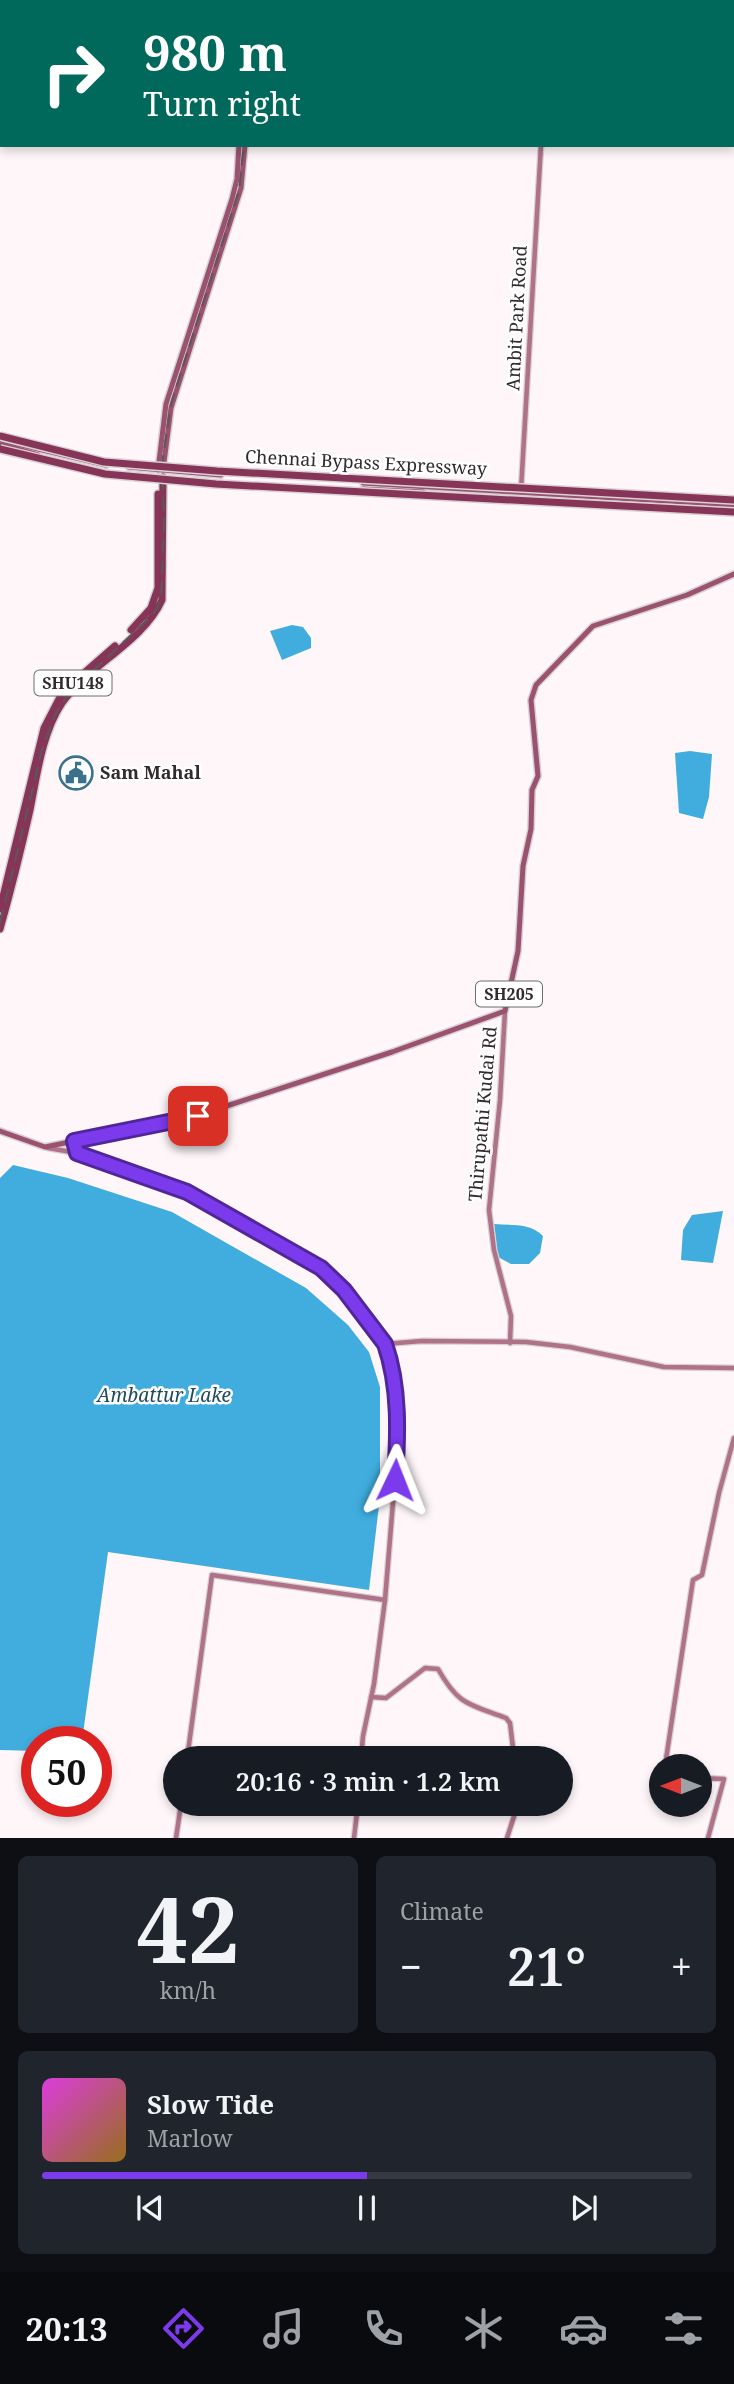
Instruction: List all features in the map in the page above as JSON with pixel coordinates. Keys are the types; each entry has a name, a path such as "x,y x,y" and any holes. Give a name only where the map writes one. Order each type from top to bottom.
{"highway":[{"name":"Chennai Bypass Expressway","path":"0,442 104,462 734,506"},
{"name":"Chennai Bypass Expressway","path":"0,442 105,474 216,484 734,506"},
{"name":"SHU148","path":"0,909 44,728 50,714 75,681 145,617 155,599 159,564 161,474"},
{"name":"SHU148","path":"0,929 47,738 61,705 87,677 145,624 157,611 162,600 164,580 161,474"}],"main road":[{"name":"SHU148","path":"161,474 166,404 188,347 241,187 242,147"},
{"path":"0,442 91,468 734,506"},
{"name":"SH205","path":"45,1147 198,1116 393,1052 505,1011 518,951 523,866 531,829 533,790 538,776 531,700 536,685 593,626 687,595 734,574"},
{"path":"0,1131 45,1147"},
{"path":"74,1141 77,1153"}],"street":[{"name":"Ambit Park Road","path":"521,495 541,147"},
{"name":"Thirupathi Kudai Rd","path":"505,1011 500,1100 489,1210 494,1250 511,1316 510,1343"},
{"path":"45,1147 77,1153 187,1192 321,1268 344,1290 385,1344 393,1374 397,1439 385,1600 362,1746"},
{"path":"385,1344 422,1341 526,1342 570,1347 664,1367 734,1368"},
{"path":"667,1754 693,1580 702,1575 734,1438"},
{"path":"189,1746 212,1574 385,1600"},
{"path":"371,1697 386,1698 425,1668 438,1670 449,1689 462,1702 506,1718 510,1723 513,1746"},
{"path":"708,1838 724,1779 712,1778"},
{"path":"176,1838 179,1816"},
{"path":"354,1838 357,1816"},
{"path":"507,1838 514,1816"}],"water":[{"path":"292,625 303,627 311,638 311,648 282,660 270,631"},
{"path":"690,751 712,754 709,797 703,819 679,813 675,753"},
{"name":"Ambattur Lake","path":"13,1165 68,1178 172,1212 306,1288 348,1325 369,1352 380,1387 380,1497 369,1590 108,1552 84,1726 21,1726 21,1751 0,1750 0,1178"},
{"path":"723,1211 713,1263 681,1260 683,1230 692,1215"},
{"path":"494,1224 532,1228 543,1236 540,1253 529,1264 511,1264 498,1257"}],"railway":[{"path":"0,923 42,750 55,715 68,694 145,622 156,610 161,599 164,522 162,464 171,404 239,191 244,147"}],"place":[{"name":"Sam Mahal","path":"76,773"}],"route":[{"path":"198,1116 74,1141 74,1146 77,1153 187,1192 321,1268 334,1279 385,1344 393,1368 397,1439 395,1480"}]}
